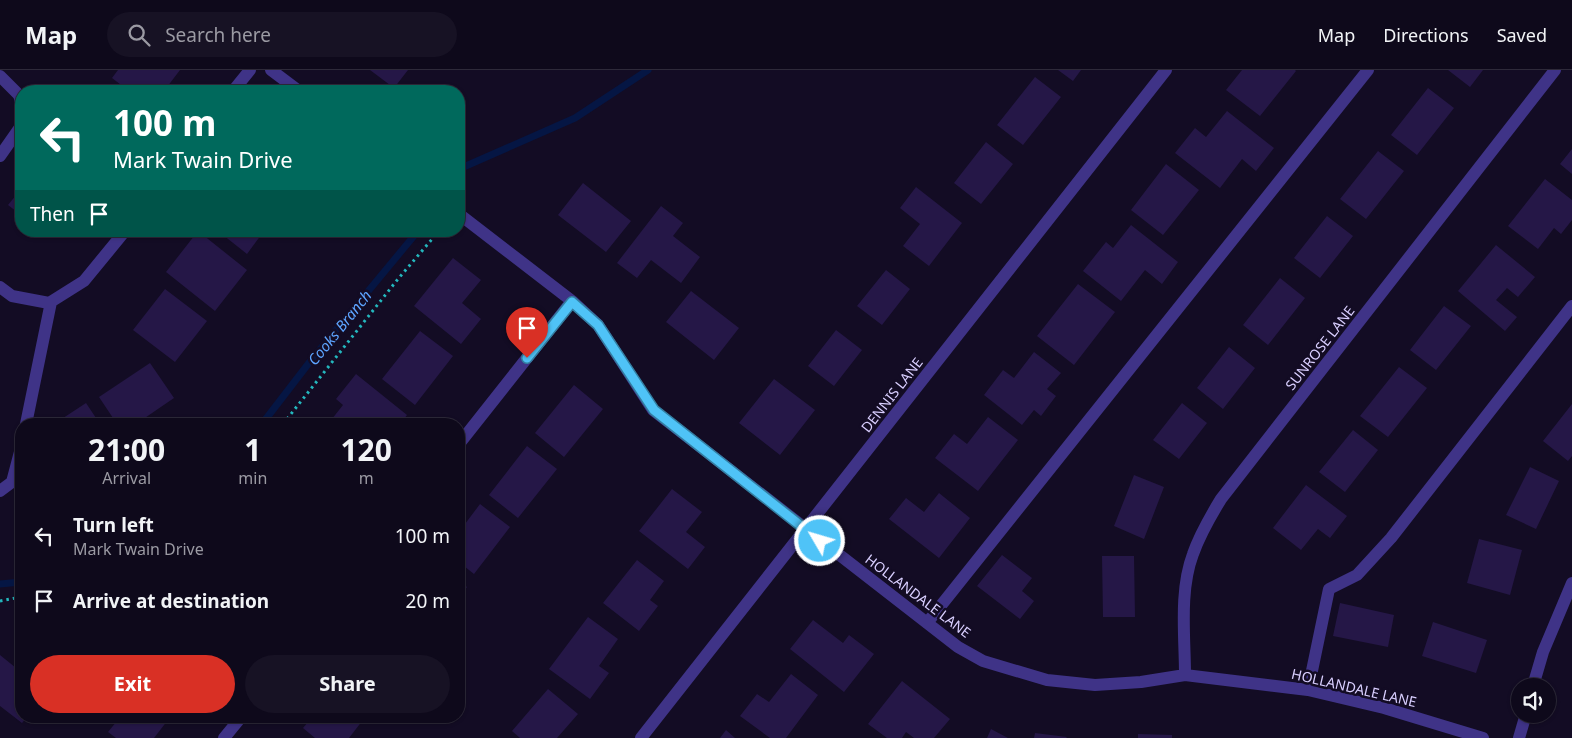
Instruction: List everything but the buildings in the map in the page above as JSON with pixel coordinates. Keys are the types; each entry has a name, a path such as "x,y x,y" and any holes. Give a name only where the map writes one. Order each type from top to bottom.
{"street":[{"path":"238,85 250,70"},
{"path":"271,70 291,85"},
{"name":"DENNIS LANE","path":"641,738 1166,70"},
{"path":"926,623 1368,70"},
{"name":"SUNROSE LANE","path":"1185,675 1186,591 1192,556 1203,528 1221,500 1555,70"},
{"path":"0,76 15,91"},
{"path":"0,156 15,135"},
{"name":"HOLLANDALE LANE","path":"465,219 572,302 598,325 654,410 926,623 958,647 983,662 1047,680 1095,685 1141,682 1185,675 1308,690 1384,708 1483,738"},
{"path":"0,287 12,296 26,300 51,302 84,281 120,237"},
{"path":"27,418 51,302"},
{"path":"465,436 572,302"},
{"path":"1308,690 1329,589 1357,575 1391,538 1572,306"},
{"path":"0,491 12,482 15,471"},
{"path":"1536,678 1543,652 1572,583"},
{"path":"224,738 236,723"},
{"path":"1520,738 1524,723"}],"path":[{"path":"288,418 398,278 434,237"},
{"path":"0,601 15,598"}],"waterway":[{"name":"Cooks Branch","path":"465,166 575,118 648,70"},
{"name":"Cooks Branch","path":"267,418 312,359 413,237"},
{"name":"Cooks Branch","path":"0,584 15,583"}],"route":[{"path":"527,358 572,302 598,325 654,410 820,541"}]}
